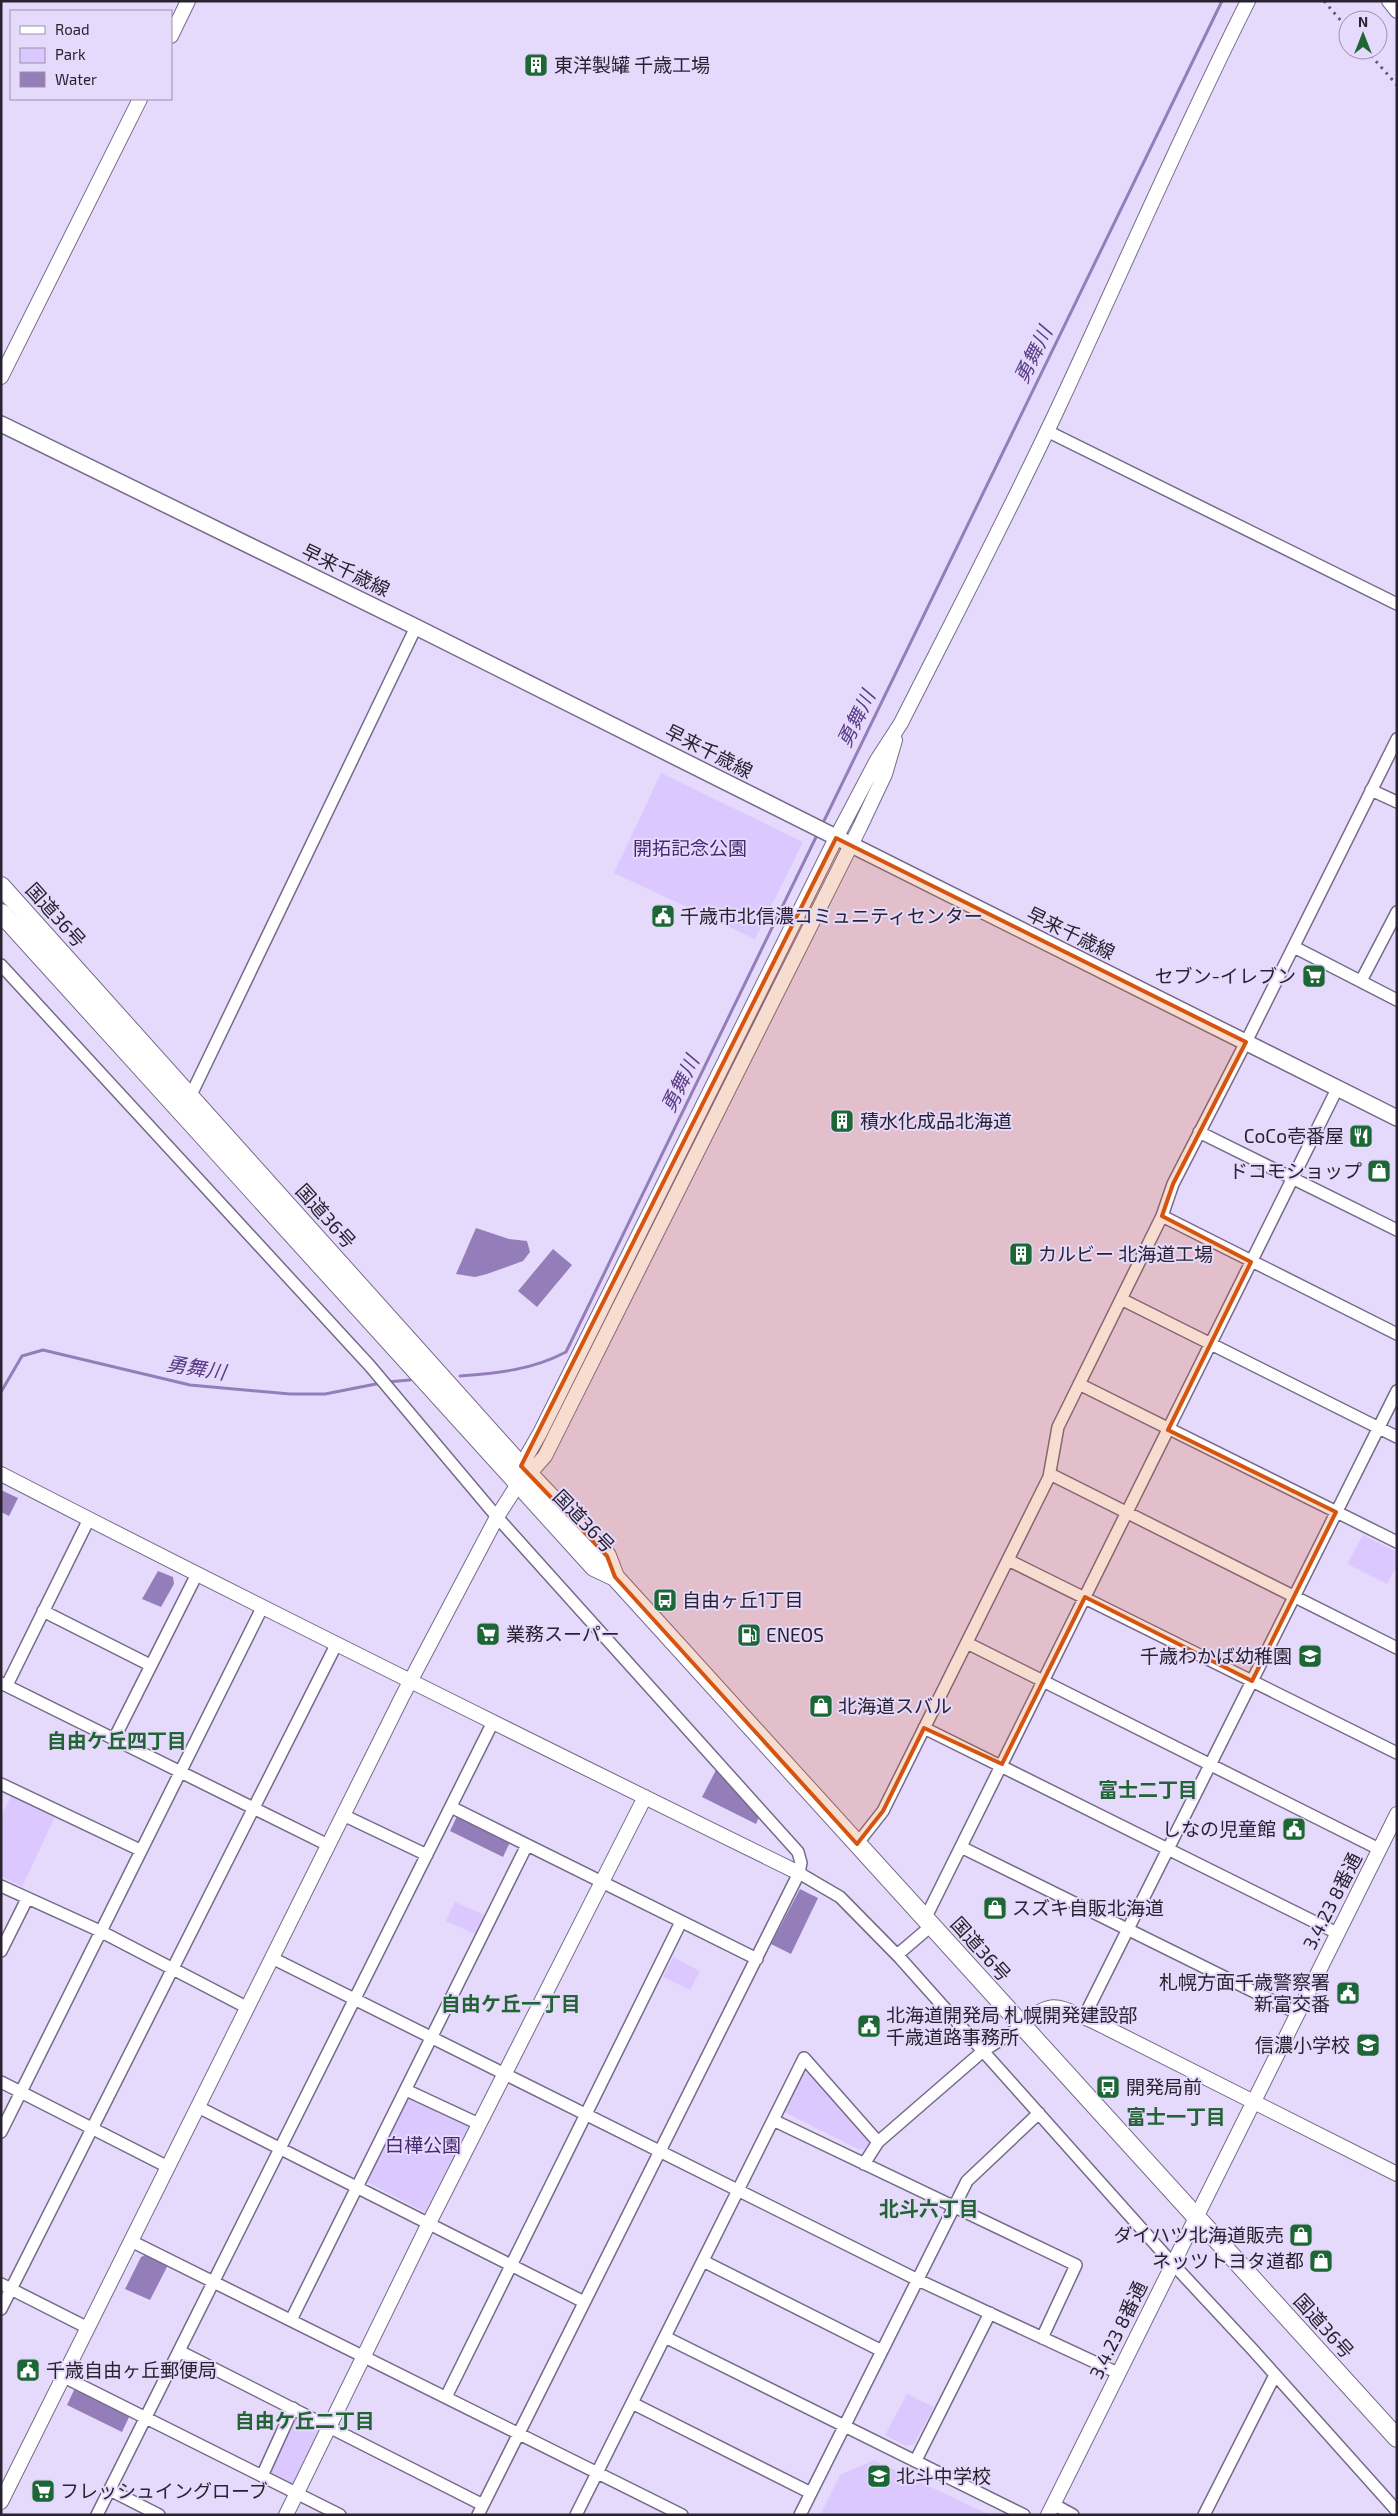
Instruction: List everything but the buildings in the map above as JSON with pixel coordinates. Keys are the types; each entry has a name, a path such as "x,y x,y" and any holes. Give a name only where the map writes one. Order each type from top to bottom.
{"highway":[{"name":"国道36号","path":"1,886 183,1101"},
{"name":"国道36号","path":"1,913 183,1101 523,1475 594,1567 615,1577 1397,2438"}],"main road":[{"name":"早来千歳線","path":"1,424 416,627 850,846 1397,1118"}],"street":[{"path":"172,34 188,1"},
{"path":"1,2502 411,1679 497,1517 523,1475 540,1433 825,832 901,723 1047,431 1158,192 1202,92 1248,1"},
{"path":"1388,1 1397,11"},
{"path":"1,377 140,100"},
{"path":"1047,431 1397,604"},
{"path":"183,1101 416,627"},
{"path":"523,1475 544,1456 850,846 885,774 901,723"},
{"path":"857,1844 883,1810 1050,1474 1058,1428 1162,1216 1173,1184 1294,947 1397,738"},
{"path":"1372,790 1397,802"},
{"path":"1361,981 1397,912"},
{"path":"1294,947 1397,1000"},
{"path":"1,965 370,1366 497,1517 798,1852 801,1864 799,1873 757,1960 481,2510 330,2426 179,2351"},
{"path":"897,1955 928,1922 960,1847 1337,1089"},
{"path":"1200,1132 1397,1230"},
{"path":"1162,1216 1397,1334"},
{"path":"1121,1299 1397,1437"},
{"path":"1079,1384 1168,1430 1397,1542"},
{"path":"1084,2017 1397,1391"},
{"path":"1,1474 262,1608 411,1679 799,1873 840,1897 897,1955 1397,2511"},
{"path":"1050,1474 1397,1648"},
{"path":"89,1519 4,1684 328,1845"},
{"path":"1008,1560 1397,1753"},
{"path":"114,1739 197,1574"},
{"path":"1,2132 262,1608"},
{"path":"43,1611 150,1665"},
{"path":"967,1643 1211,1763 1379,1849"},
{"path":"1,2309 6,2286 92,2128 336,1644"},
{"path":"97,2515 494,1722"},
{"path":"924,1728 1002,1764 1337,1933"},
{"path":"1,1784 140,1850"},
{"path":"286,2515 504,2072 644,1797"},
{"path":"452,1807 757,1960"},
{"name":"3.4.23 8番通","path":"1050,2510 1397,1814"},
{"path":"343,1815 427,1855"},
{"path":"291,2320 433,2038 527,1845"},
{"path":"960,1847 1297,2013"},
{"path":"1,1886 100,1931 248,2008"},
{"path":"1,1951 27,1899"},
{"path":"446,2397 510,2264 681,1922"},
{"path":"272,1958 661,2150 918,2280 1118,2373"},
{"path":"864,2164 878,2142 983,2051 1022,2026 1037,2011 1048,2007 1063,2008 1084,2017 1397,2174"},
{"path":"576,2515 804,2058 878,2142"},
{"path":"1,2082 168,2167"},
{"path":"406,2090 479,2124"},
{"path":"198,2106 584,2302"},
{"path":"800,2515 967,2181 1039,2114"},
{"path":"773,2120 1076,2265 1042,2338"},
{"path":"131,2241 682,2515"},
{"path":"703,2261 882,2351"},
{"path":"6,2286 88,2328"},
{"path":"916,2460 990,2313"},
{"path":"665,2336 845,2424 1024,2515"},
{"path":"1204,2515 1275,2375"},
{"path":"64,2377 340,2515"},
{"path":"632,2403 811,2493"},
{"path":"262,2476 293,2408"},
{"path":"110,2490 159,2515"},
{"path":"1050,2510 1073,2515"}],"highlighted area":[{"path":"836,838 1246,1042 1173,1184 1162,1216 1251,1262 1168,1430 1336,1512 1252,1681 1085,1597 1002,1764 924,1728 883,1811 857,1844 615,1577 607,1556 521,1466"}],"green space":[{"name":"開拓記念公園","path":"661,773 803,842 755,939 614,873"},
{"path":"1363,1535 1397,1552 1397,1566 1387,1584 1347,1564"},
{"path":"12,1795 55,1817 22,1887 1,1876 1,1816"},
{"path":"455,1902 487,1916 477,1935 446,1921"},
{"path":"673,1957 700,1971 690,1990 663,1977"},
{"path":"809,2073 870,2140 865,2149 858,2149 784,2112 803,2074"},
{"name":"白樺公園","path":"408,2096 472,2127 426,2213 365,2181"},
{"path":"907,2394 934,2407 914,2444 906,2446 885,2435"},
{"path":"294,2418 322,2432 296,2487 268,2473"},
{"name":"北斗中学校","path":"874,2460 990,2515 820,2515 840,2475"}],"water":[{"path":"476,1228 509,1239 527,1241 530,1252 523,1261 487,1274 475,1277 456,1274"},
{"path":"553,1249 572,1265 537,1307 518,1291"},
{"path":"1,1490 18,1498 9,1516 1,1512"},
{"path":"158,1571 173,1577 174,1584 161,1607 142,1599"},
{"path":"716,1770 759,1817 756,1824 702,1797"},
{"path":"458,1814 511,1840 503,1857 450,1831"},
{"path":"800,1889 818,1898 791,1954 771,1944"},
{"path":"147,2254 168,2265 150,2300 125,2289 141,2257"},
{"path":"75,2388 130,2415 122,2432 67,2405"}],"waterway":[{"name":"勇舞川","path":"822,825 1222,1"},
{"name":"勇舞川","path":"460,1376 528,1367 566,1352 818,833"},
{"name":"勇舞川","path":"1,1392 22,1356 43,1350 190,1385 290,1394 325,1394 381,1383"},
{"name":"勇舞川","path":"387,1382 410,1380"}],"railway":[{"path":"1324,1 1338,17"},
{"path":"1375,60 1397,85"}],"place":[{"name":"東洋製罐 千歳工場","path":"536,65"},
{"name":"千歳市北信濃コミュニティセンター","path":"663,916"},
{"name":"セブン-イレブン","path":"1314,976"},
{"name":"積水化成品北海道","path":"842,1121"},
{"name":"CoCo壱番屋","path":"1361,1136"},
{"name":"ドコモショップ","path":"1379,1171"},
{"name":"カルビー 北海道工場","path":"1021,1254"},
{"name":"自由ヶ丘1丁目","path":"665,1600"},
{"name":"業務スーパー","path":"488,1634"},
{"name":"ENEOS","path":"749,1635"},
{"name":"千歳わかば幼稚園","path":"1310,1656"},
{"name":"北海道スバル","path":"821,1706"},
{"name":"しなの児童館","path":"1294,1829"},
{"name":"スズキ自販北海道","path":"995,1908"},
{"name":"札幌方面千歳警察署 新富交番","path":"1348,1993"},
{"name":"北海道開発局 札幌開発建設部 千歳道路事務所","path":"869,2026"},
{"name":"信濃小学校","path":"1368,2045"},
{"name":"開発局前","path":"1108,2087"},
{"name":"ダイハツ北海道販売","path":"1301,2235"},
{"name":"ネッツトヨタ道都","path":"1321,2261"},
{"name":"千歳自由ヶ丘郵便局","path":"28,2370"},
{"name":"北斗中学校","path":"879,2476"},
{"name":"フレッシュイングローブ","path":"43,2491"}],"district":[{"name":"自由ケ丘四丁目","path":"117,1741"},
{"name":"富士二丁目","path":"1148,1790"},
{"name":"自由ケ丘一丁目","path":"511,2004"},
{"name":"富士一丁目","path":"1176,2117"},
{"name":"北斗六丁目","path":"929,2209"},
{"name":"自由ケ丘二丁目","path":"305,2421"}]}
